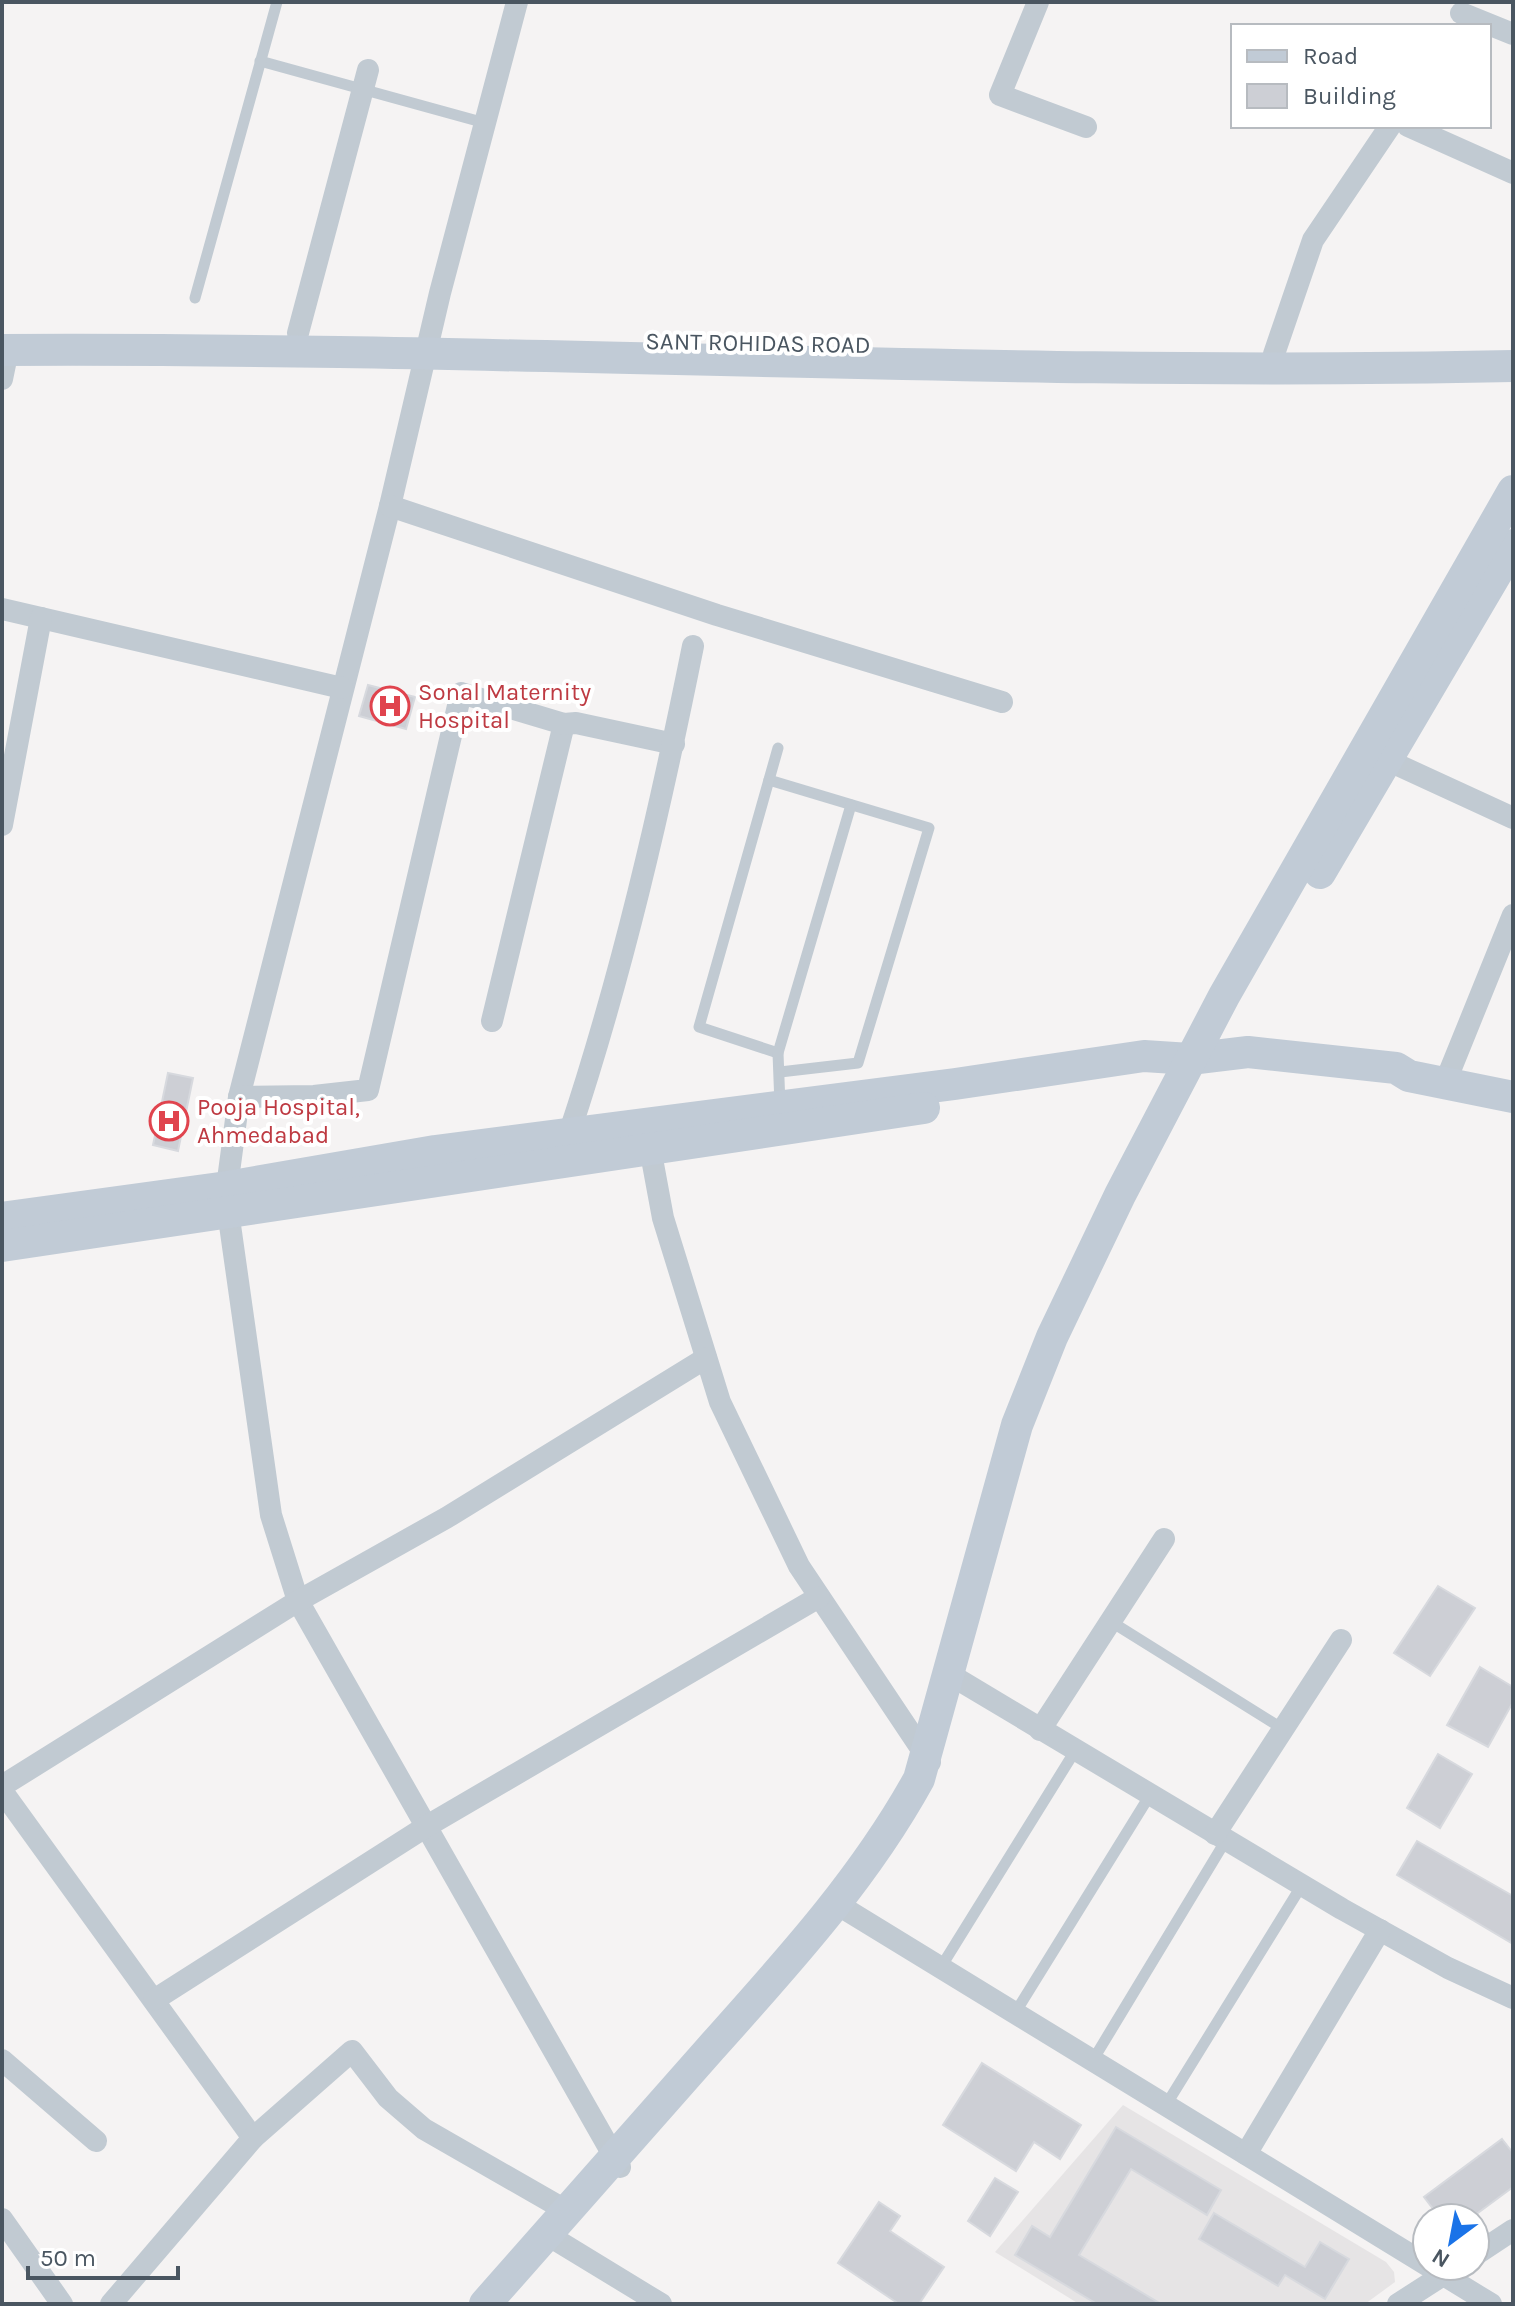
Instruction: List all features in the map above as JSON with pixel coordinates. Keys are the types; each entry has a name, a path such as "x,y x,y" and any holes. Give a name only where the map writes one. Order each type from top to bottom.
{"street":[{"path":"517,2 239,1097 228,1199 271,1515 298,1601 618,2162"},
{"path":"1038,2 1000,95 1086,127"},
{"path":"1461,14 1487,24"},
{"path":"1491,26 1513,34"},
{"path":"298,333 366,79"},
{"path":"1274,354 1313,240 1389,128"},
{"path":"1412,128 1513,173"},
{"name":"SANT ROHIDAS ROAD","path":"3,353 298,333 428,345 1274,354 1513,351"},
{"path":"3,353 428,345 770,363 1262,371 1513,366"},
{"path":"485,2304 561,2225 845,1909 899,1837 929,1783 930,1762 1017,1425 1052,1337 1196,1065 1513,491"},
{"path":"390,506 717,615 1002,702"},
{"path":"618,2162 854,1883 890,1832 930,1762 959,1680 1027,1428 1055,1356 1196,1065 1387,760 1513,545"},
{"path":"2,609 342,688"},
{"path":"2,825 41,618"},
{"path":"569,1134 599,1042 674,744 693,646"},
{"path":"239,1097 314,1096 368,1090 461,693 564,724 576,723 674,744"},
{"path":"492,1021 564,724"},
{"path":"1387,760 1513,818"},
{"path":"1445,1083 1513,915"},
{"path":"2,1218 228,1199 930,1097 1144,1056 1196,1065 1248,1052 1396,1068 1409,1076 1513,1097"},
{"path":"2,1246 228,1199 435,1151 569,1134 648,1136 780,1106 930,1097"},
{"path":"648,1136 663,1218 720,1402 799,1566 930,1762"},
{"path":"253,2138 2,1788 298,1601 446,1518 706,1358"},
{"path":"1040,1730 1164,1539"},
{"path":"154,2000 427,1826 819,1597"},
{"path":"1220,1837 1283,1729 1341,1640"},
{"path":"959,1680 1380,1930 1513,1998"},
{"path":"845,1909 1411,2251"},
{"path":"1246,2154 1380,1930"},
{"path":"111,2304 253,2138 352,2051 388,2098 424,2129 561,2225 661,2304"},
{"path":"3,2062 96,2141"},
{"path":"2,2219 62,2304"},
{"path":"499,2304 561,2225"},
{"path":"1491,2244 1513,2230"},
{"path":"1398,2304 1423,2282"},
{"path":"1459,2282 1491,2304"}],"lane":[{"path":"195,298 277,2"},
{"path":"260,61 366,79 485,123"},
{"path":"778,748 699,1027 778,1053"},
{"path":"769,780 929,828 858,1063 780,1072"},
{"path":"780,1106 778,1053 851,805"},
{"path":"1110,1621 1283,1729"},
{"path":"941,1967 1075,1751"},
{"path":"1015,2013 1150,1795"},
{"path":"1093,2060 1220,1837"},
{"path":"1166,2105 1302,1885"}],"shaded area":[{"path":"1123,2105 1386,2262 1394,2272 1395,2282 1365,2304 1079,2304 995,2252"}],"building":[{"path":"368,685 415,697 406,729 359,716"},
{"path":"168,1073 193,1078 178,1151 153,1145"},
{"path":"1438,1586 1475,1608 1430,1676 1394,1653"},
{"path":"1480,1667 1513,1687 1513,1702 1488,1747 1447,1725"},
{"path":"1438,1754 1472,1774 1440,1828 1407,1808"},
{"path":"1417,1841 1513,1896 1513,1944 1397,1875"},
{"path":"982,2063 1081,2125 1060,2159 1034,2142 1016,2171 943,2125"},
{"path":"1116,2127 1221,2190 1207,2215 1131,2169 1079,2255 1161,2304 1097,2304 1015,2255 1032,2226 1050,2237"},
{"path":"1502,2139 1513,2153 1513,2187 1491,2203 1428,2202 1424,2197"},
{"path":"995,2178 1018,2192 990,2236 968,2221"},
{"path":"879,2202 900,2216 890,2231 944,2267 919,2304 899,2304 838,2263"},
{"path":"1214,2213 1305,2267 1320,2242 1349,2259 1325,2299 1285,2275 1278,2286 1199,2239"}],"place":[{"name":"Sonal Maternity Hospital","path":"390,706"},
{"name":"Pooja Hospital, Ahmedabad","path":"169,1121"}]}
